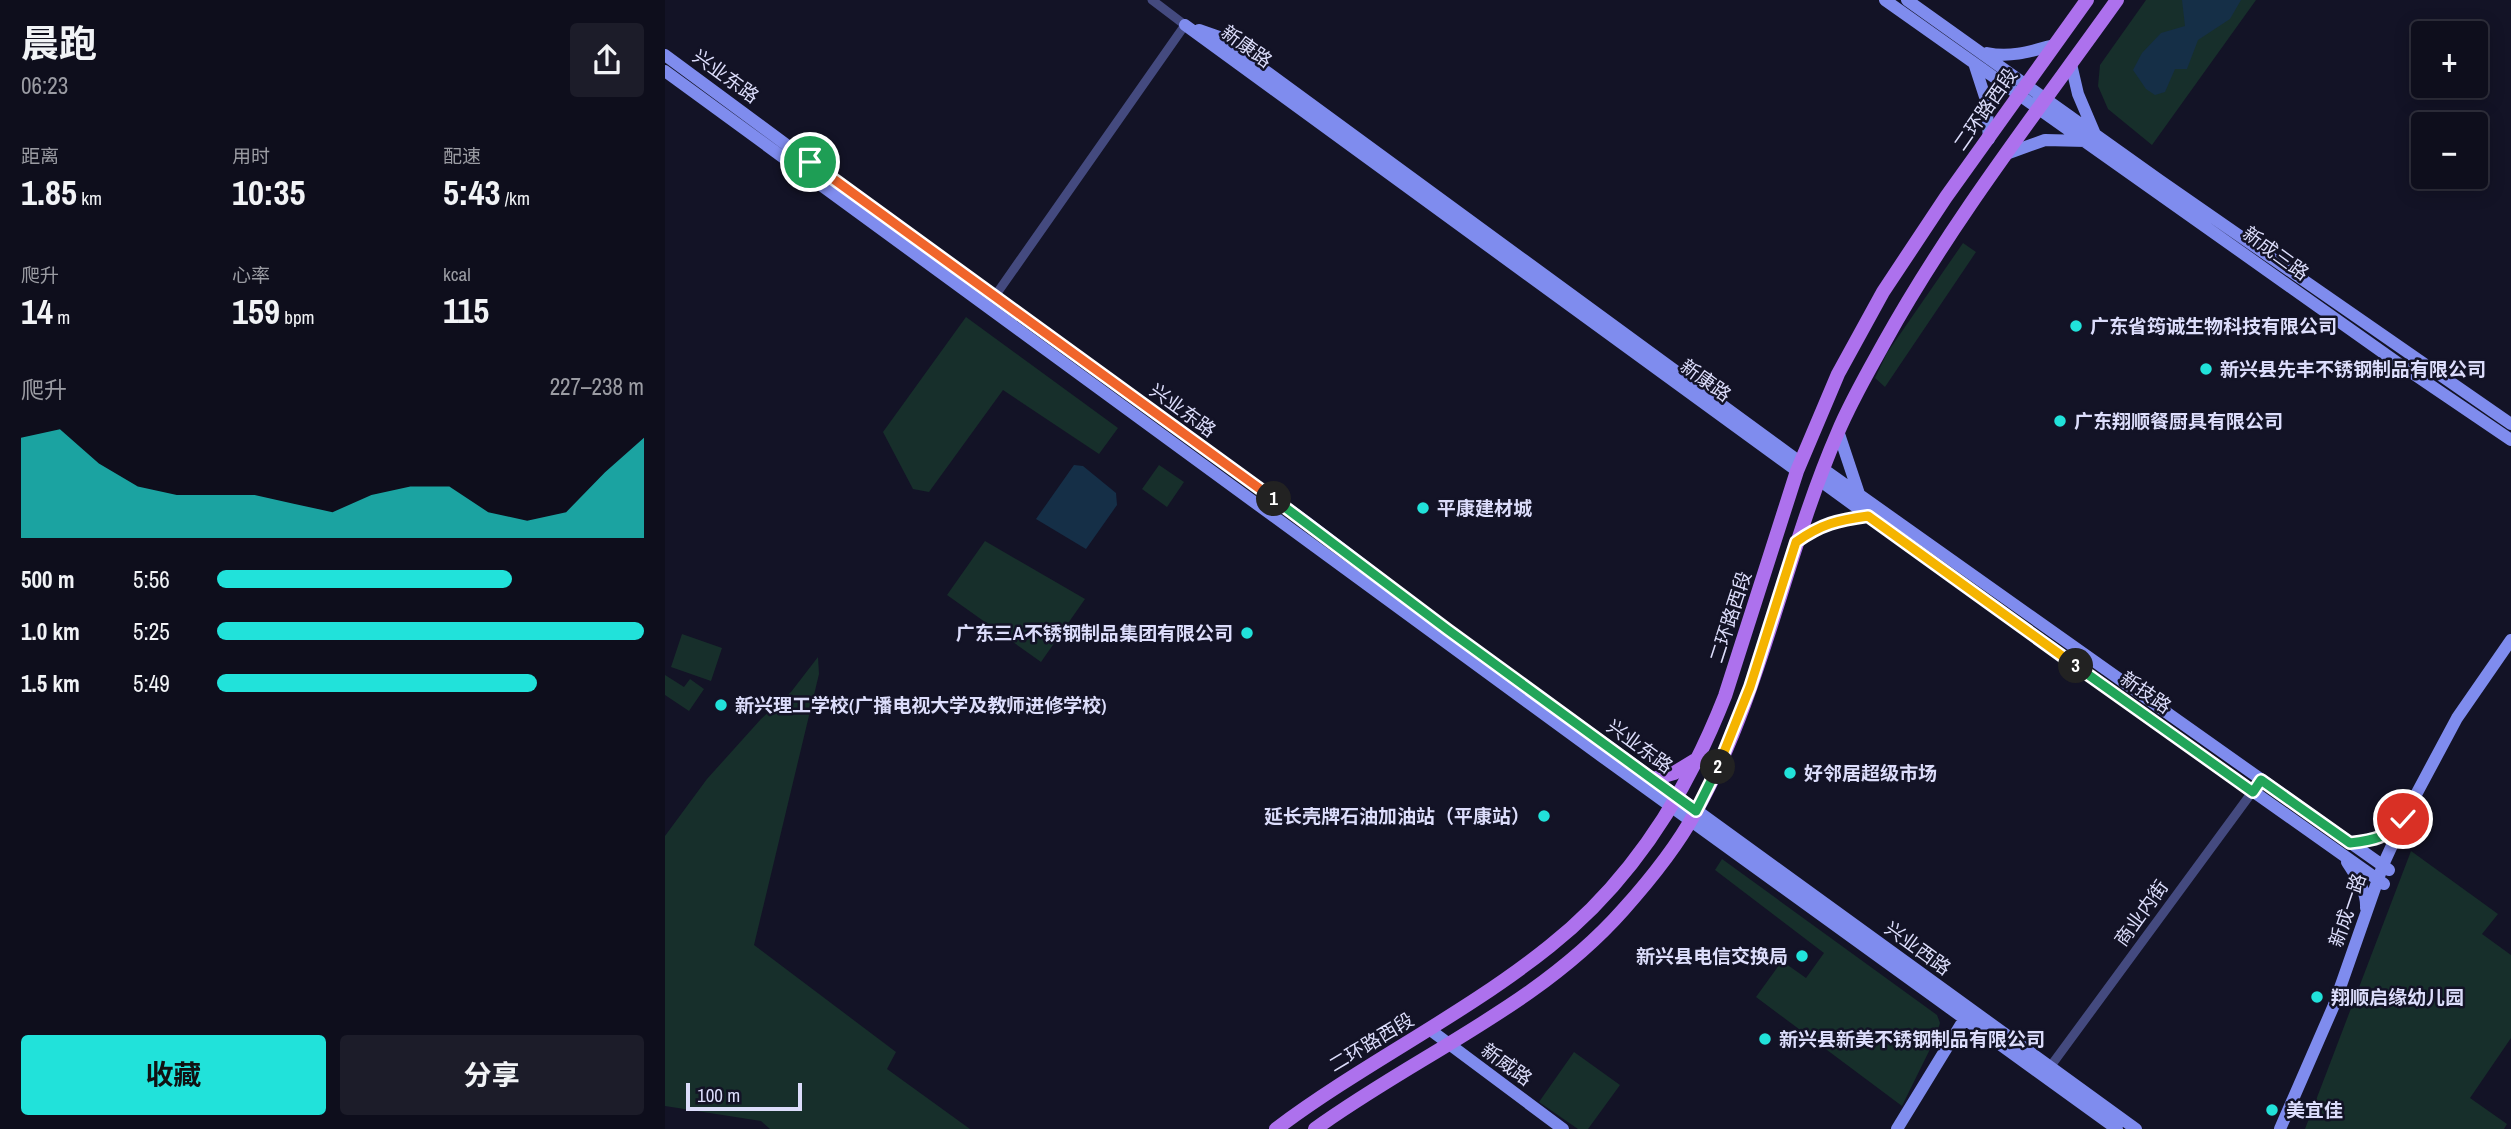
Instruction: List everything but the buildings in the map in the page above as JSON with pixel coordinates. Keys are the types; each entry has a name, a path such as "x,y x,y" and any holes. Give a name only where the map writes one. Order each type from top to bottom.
{"main road":[{"name":"二环路西段","path":"1276,1129 1363,1068 1478,998 1551,946 1619,880 1675,802 1698,759 1725,696 1799,466 1838,374 1883,292 1945,197 2087,0"},
{"name":"二环路西段","path":"1315,1129 1390,1079 1516,1002 1562,968 1621,913 1653,874 1693,816 1730,741 1796,542 1838,431 1859,387 1907,301 2006,154 2117,0"},
{"path":"1653,779 1674,773 1698,759"}],"street":[{"path":"995,296 1185,25 1152,0"},
{"path":"1885,0 1977,57 2020,54 2054,45"},
{"path":"1907,0 1977,57 1986,100 1989,139"},
{"name":"新康路","path":"1185,25 1219,37 1799,466"},
{"name":"兴业东路","path":"665,55 1305,521 1448,630 1653,779 1675,802"},
{"name":"新成三路","path":"1977,57 2402,366 2511,440"},
{"path":"2006,154 2045,140 2091,138 2071,64"},
{"name":"兴业东路","path":"665,71 1675,802"},
{"name":"新成三路","path":"2091,138 2511,424"},
{"path":"1838,431 1859,495"},
{"name":"新技路","path":"1821,475 1859,495 2386,867"},
{"name":"新技路","path":"1821,475 1868,516 2381,882"},
{"path":"1796,542 1813,530 1837,520 1868,516"},
{"name":"新成一路","path":"2288,1129 2340,1007 2403,819 2457,718 2511,640"},
{"name":"新成一路","path":"2386,867 2462,722 2511,652"},
{"name":"商业内街","path":"2050,1067 2261,780"},
{"name":"兴业西路","path":"1675,802 1967,1014 2117,1129"},
{"path":"2350,843 2374,840 2391,832 2403,819"},
{"path":"2343,855 2359,880 2367,900 2366,913"},
{"name":"新成一路","path":"2280,1129 2334,1005 2366,913 2381,882"},
{"path":"1897,1129 1967,1014"},
{"name":"兴业西路","path":"1967,1014 2050,1067 2136,1129"},
{"name":"新威路","path":"1429,1030 1563,1129"}],"green space":[{"path":"2146,0 2256,0 2152,145 2108,109 2098,86 2100,65"},
{"path":"1963,243 1976,252 1885,387 1875,378 1887,353"},
{"path":"966,317 1118,428 1099,454 1003,390 929,492 913,489 883,432"},
{"path":"1159,465 1184,482 1167,507 1142,489"},
{"path":"985,541 1085,599 1041,662 947,595"},
{"path":"682,634 722,648 711,681 671,667"},
{"path":"818,657 819,674 754,945 896,1052 887,1069 970,1129 770,1129 761,1121 665,1106 665,836 707,779 761,719 791,692"},
{"path":"665,675 684,687 690,679 704,689 689,711 665,695"},
{"path":"2411,851 2498,914 2482,934 2511,955 2511,1038 2470,1098 2507,1124 2504,1129 2305,1129"},
{"path":"1722,859 1937,1015 1940,1023 1935,1039 1902,1106 1756,997 1782,961 1806,978 1824,953 1715,870"},
{"path":"1574,1052 1620,1085 1588,1129 1578,1129 1539,1102"}],"water":[{"path":"2182,0 2241,0 2230,19 2198,40 2187,69 2175,69 2165,92 2155,95 2146,89 2133,70 2142,53 2161,33 2185,26"},
{"path":"1074,465 1083,466 1116,493 1117,505 1086,549 1036,519"}],"place":[{"name":"广东省筠诚生物科技有限公司","path":"2076,326"},
{"name":"新兴县先丰不锈钢制品有限公司","path":"2206,369"},
{"name":"广东翔顺餐厨具有限公司","path":"2060,421"},
{"name":"平康建材城","path":"1423,508"},
{"name":"广东三A不锈钢制品集团有限公司","path":"1247,633"},
{"name":"新兴理工学校(广播电视大学及教师进修学校)","path":"721,705"},
{"name":"好邻居超级市场","path":"1790,773"},
{"name":"延长壳牌石油加油站（平康站）","path":"1544,816"},
{"name":"新兴县电信交换局","path":"1802,956"},
{"name":"翔顺启缘幼儿园","path":"2317,997"},
{"name":"新兴县新美不锈钢制品有限公司","path":"1765,1039"},
{"name":"美宜佳","path":"2272,1110"}],"route":[{"path":"810,162 1305,521 1448,630 1696,811 1730,741 1796,542 1813,530 1837,520 1868,516 2253,792 2261,780 2350,843 2374,840 2391,832 2403,819"}]}
